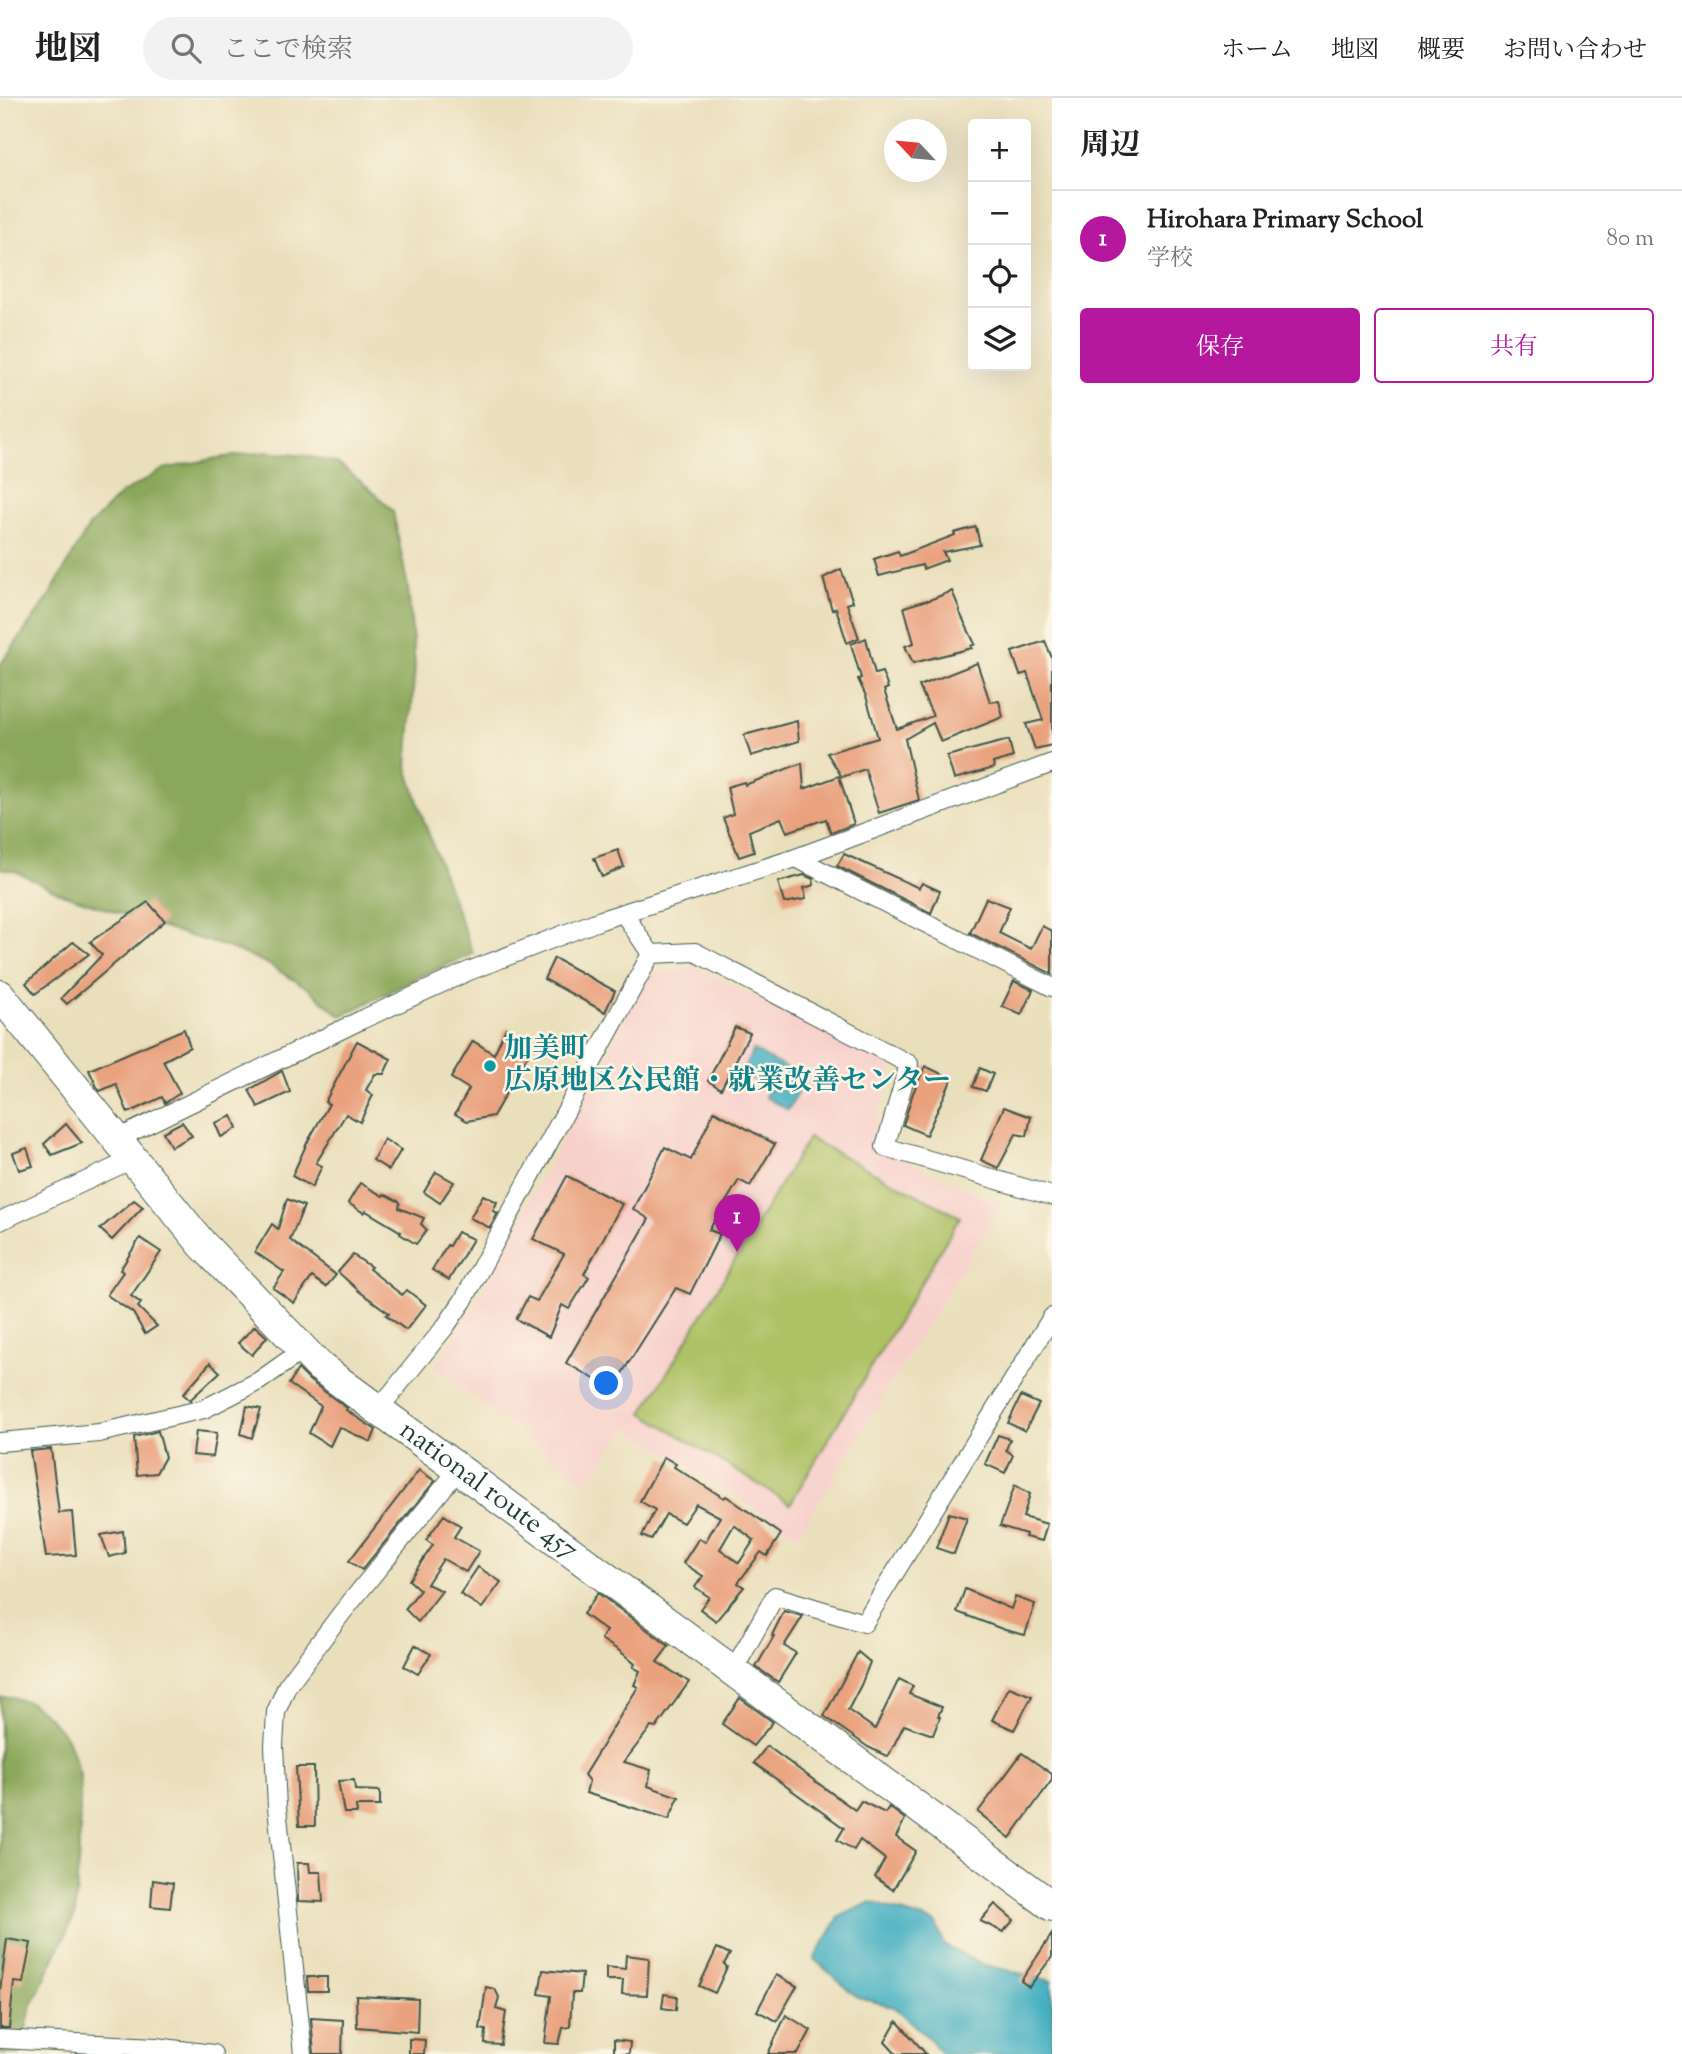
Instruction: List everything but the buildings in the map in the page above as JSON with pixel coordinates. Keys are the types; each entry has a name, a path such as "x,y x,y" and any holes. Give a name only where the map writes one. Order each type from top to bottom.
{"highway":[{"name":"national route 457","path":"0,995 202,1244 320,1367 1052,1906"}],"street":[{"path":"0,1221 361,1020 469,971 601,920 796,858 1052,763"},
{"path":"796,858 1052,987"},
{"path":"624,914 651,954"},
{"path":"651,954 695,952 909,1064 885,1147 1052,1196"},
{"path":"378,1409 463,1301 651,954"},
{"path":"733,1671 775,1596 864,1623 1052,1317"},
{"path":"0,1442 99,1433 204,1409 259,1381 303,1350"},
{"path":"303,2054 277,1807 274,1746 276,1712 287,1686 341,1614 458,1470"},
{"path":"0,2039 156,2047 213,2054"}],"shaded area":[{"path":"695,967 893,1065 870,1143 1001,1205 798,1536 628,1428 586,1483 435,1366 478,1299 649,973"}],"green space":[{"path":"266,452 306,456 337,463 393,511 408,588 415,666 407,767 473,954 423,975 341,1016 309,989 264,962 224,946 62,894 15,871 0,868 0,665 48,598 89,526 121,494 164,469 217,458"},
{"path":"808,1138 960,1217 790,1504 643,1413"},
{"path":"0,1697 29,1702 49,1717 67,1738 80,1775 75,1915 31,2007 20,2054 0,2054"}],"water":[{"path":"753,1050 805,1079 788,1110 765,1097 769,1087 742,1073"},
{"path":"871,1902 936,1923 944,1945 981,1964 1052,1981 1052,2054 941,2054 932,2041 894,2007 857,1997 814,1959 839,1917"}],"place":[{"name":"加美町 広原地区公民館・就業改善センター","path":"490,1066"},
{"name":"Hirohara Primary School","path":"737,1252"}]}
